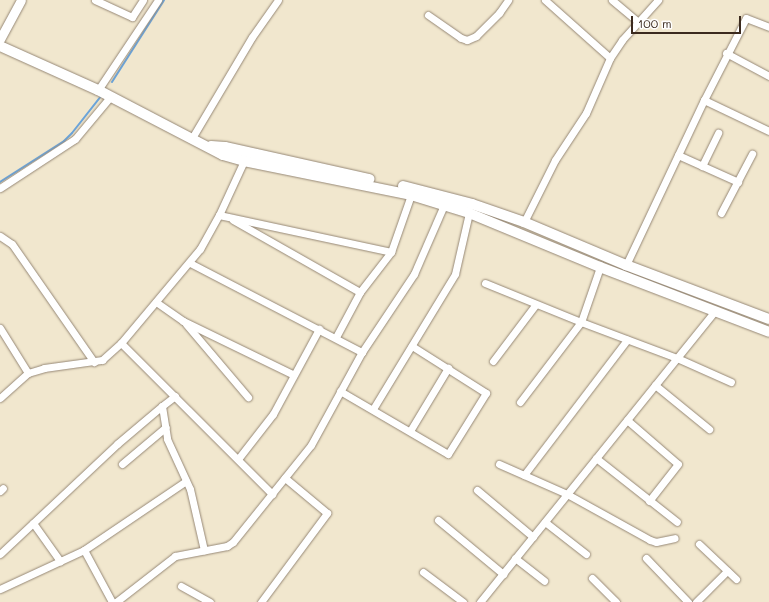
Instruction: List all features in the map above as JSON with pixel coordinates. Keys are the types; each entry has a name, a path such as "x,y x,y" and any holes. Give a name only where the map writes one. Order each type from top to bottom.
{"main road":[{"path":"0,46 111,96 223,155 244,161 411,195 470,213 600,267 769,332"},
{"path":"205,145 225,147 446,197 524,222 626,265 769,319"}],"street":[{"path":"0,39 21,0"},
{"path":"95,0 132,17 143,0"},
{"path":"98,90 158,0"},
{"path":"192,138 252,37 278,0"},
{"path":"428,15 461,38 467,40 476,36 499,13 508,0"},
{"path":"545,0 610,58"},
{"path":"612,0 638,22"},
{"path":"524,222 554,160 586,113 610,58 622,40 658,0"},
{"path":"626,265 726,53 746,18 769,27"},
{"path":"726,53 769,76"},
{"path":"0,188 75,139 111,96"},
{"path":"704,100 769,131"},
{"path":"702,166 718,133"},
{"path":"721,214 752,154"},
{"path":"678,155 738,182"},
{"path":"0,398 28,373 44,368 102,360 121,343 200,249 222,216 244,161"},
{"path":"336,337 360,292 390,252 411,195"},
{"path":"116,602 175,556 227,546 233,542 311,445 362,352 397,297 414,274 444,205"},
{"path":"373,409 455,274 470,213"},
{"path":"222,216 390,252"},
{"path":"222,216 360,292"},
{"path":"0,236 12,244 94,362"},
{"path":"190,262 336,337 362,352"},
{"path":"520,402 581,322 600,267"},
{"path":"485,283 627,340 677,358 731,382"},
{"path":"156,302 183,321 294,375"},
{"path":"493,361 536,304"},
{"path":"480,602 715,311"},
{"path":"183,321 248,397"},
{"path":"0,328 28,373"},
{"path":"238,459 273,414 319,329"},
{"path":"524,475 627,340"},
{"path":"121,343 272,494"},
{"path":"340,391 448,454 486,393 412,346"},
{"path":"410,431 448,368"},
{"path":"655,385 709,428"},
{"path":"0,554 117,444 175,396"},
{"path":"162,406 167,439 190,489 204,550"},
{"path":"627,420 678,464 650,501"},
{"path":"122,464 166,427"},
{"path":"596,458 677,522"},
{"path":"500,464 567,494 650,540 656,542 675,538"},
{"path":"261,602 327,513 285,478"},
{"path":"0,589 84,550 186,481"},
{"path":"477,490 533,537"},
{"path":"438,520 503,574"},
{"path":"545,522 586,554"},
{"path":"34,523 60,561"},
{"path":"699,544 736,579"},
{"path":"84,550 112,602"},
{"path":"515,558 544,581"},
{"path":"646,558 688,602"},
{"path":"696,602 726,571"},
{"path":"424,572 463,602"},
{"path":"592,578 616,602"},
{"path":"181,586 210,602"}],"waterway":[{"path":"112,82 164,0"},
{"path":"0,182 64,141 101,96"}]}
